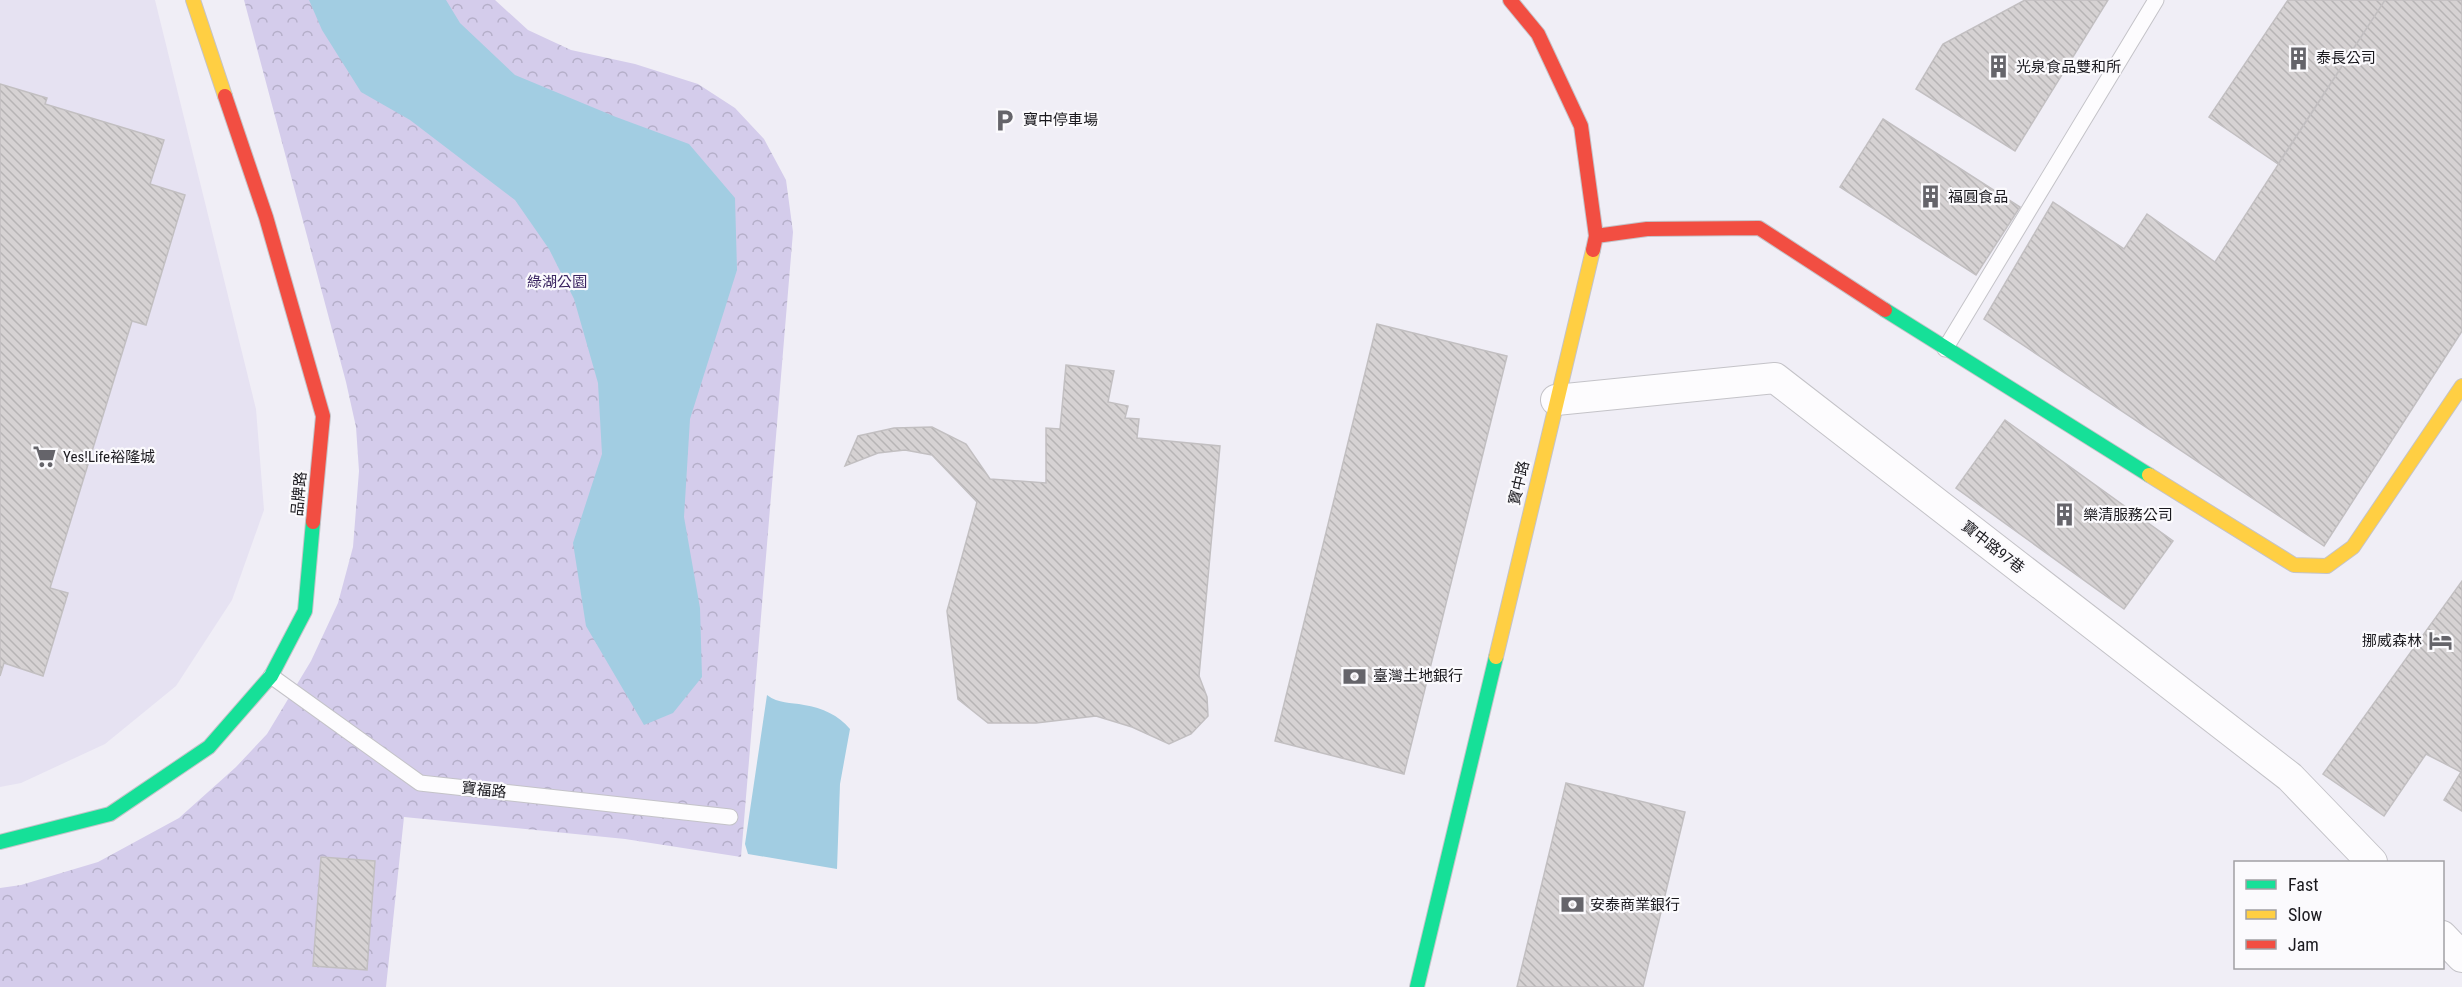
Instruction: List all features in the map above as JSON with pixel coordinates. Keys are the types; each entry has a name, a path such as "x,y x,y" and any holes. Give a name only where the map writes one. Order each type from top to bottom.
{"street":[{"name":"品牌路","path":"0,842 110,814 209,747 271,676 305,611 323,416 266,217 193,0"},
{"name":"寶中路","path":"1417,987 1596,236 1581,126 1538,34 1510,0"},
{"path":"1596,236 1647,229 1759,228 1945,348 2294,565 2327,566 2353,547 2462,386"},
{"name":"寶中路97巷","path":"1556,400 1775,378 2290,777 2371,861"},
{"path":"2444,938 2462,957"}],"lane":[{"path":"1945,348 2156,0"},
{"name":"寶福路","path":"271,676 420,783 730,817"}],"shaded area":[{"name":"Yes!Life裕隆城","path":"0,0 155,0 256,409 264,510 232,600 176,686 105,744 21,783 0,787"}],"green space":[{"name":"綠湖公園","path":"244,0 495,0 528,30 571,50 635,64 698,84 735,108 764,139 786,180 793,232 741,857 625,839 404,817 386,987 0,987 0,888 21,885 98,862 179,818 236,767 267,734 311,661 338,603 353,547 359,471 356,427"}],"water":[{"path":"309,0 446,0 460,23 515,75 616,117 689,144 735,198 737,270 690,419 684,517 700,608 702,677 673,713 644,725 586,626 573,543 602,454 598,383 574,299 549,249 515,200 410,120 361,92 322,30"},
{"path":"767,695 780,701 824,710 850,729 840,784 837,869 748,854 745,844"}],"building":[{"name":"光泉食品雙和所","path":"2025,0 2108,0 2015,151 1916,89 1943,44"},
{"name":"泰長公司","path":"2288,0 2385,0 2278,164 2209,117"},
{"path":"2385,0 2462,0 2462,331 2324,546 1984,319 2053,202 2124,249 2147,214 2215,262"},
{"name":"Yes!Life裕隆城","path":"0,84 47,98 45,104 164,140 150,184 185,195 146,325 132,321 50,588 68,593 43,676 4,663 0,676"},
{"name":"福圓食品","path":"1883,119 2020,207 1976,275 1840,187"},
{"path":"1377,324 1507,356 1404,774 1275,741"},
{"path":"1066,365 1114,371 1108,402 1128,406 1125,418 1139,419 1137,438 1220,446 1199,676 1207,697 1208,716 1191,734 1169,744 1132,727 1096,716 1036,723 988,723 958,699 947,611 977,502 932,455 905,450 878,453 845,466 858,436 894,428 932,427 966,444 990,479 1046,483 1046,428 1060,429"},
{"name":"樂清服務公司","path":"2005,420 2173,541 2124,609 1956,488"},
{"name":"挪威森林","path":"2462,581 2462,811 2444,800 2461,772 2426,754 2384,816 2323,774"},
{"path":"1566,783 1685,812 1643,987 1517,987"},
{"path":"321,857 375,861 367,970 313,966"}],"traffic: fast":[{"path":"1885,310 2149,475"},
{"path":"0,842 110,814 209,747 271,676 305,611 313,522"},
{"path":"1417,987 1496,657"}],"traffic: slow":[{"path":"193,0 225,96"},
{"path":"1496,657 1593,250"},
{"path":"2149,475 2294,565 2327,566 2353,547 2462,386"}],"traffic: jam":[{"path":"1510,0 1538,34 1581,126 1596,236 1593,250"},
{"path":"225,96 266,217 323,416 313,522"},
{"path":"1596,236 1647,229 1759,228 1885,310"}],"place":[{"name":"泰長公司","path":"2298,58"},
{"name":"光泉食品雙和所","path":"1998,67"},
{"name":"寶中停車場","path":"1005,120"},
{"name":"福圓食品","path":"1930,197"},
{"name":"Yes!Life裕隆城","path":"45,457"},
{"name":"樂清服務公司","path":"2065,515"},
{"name":"挪威森林","path":"2440,641"},
{"name":"臺灣土地銀行","path":"1355,676"},
{"name":"安泰商業銀行","path":"1572,905"}]}
